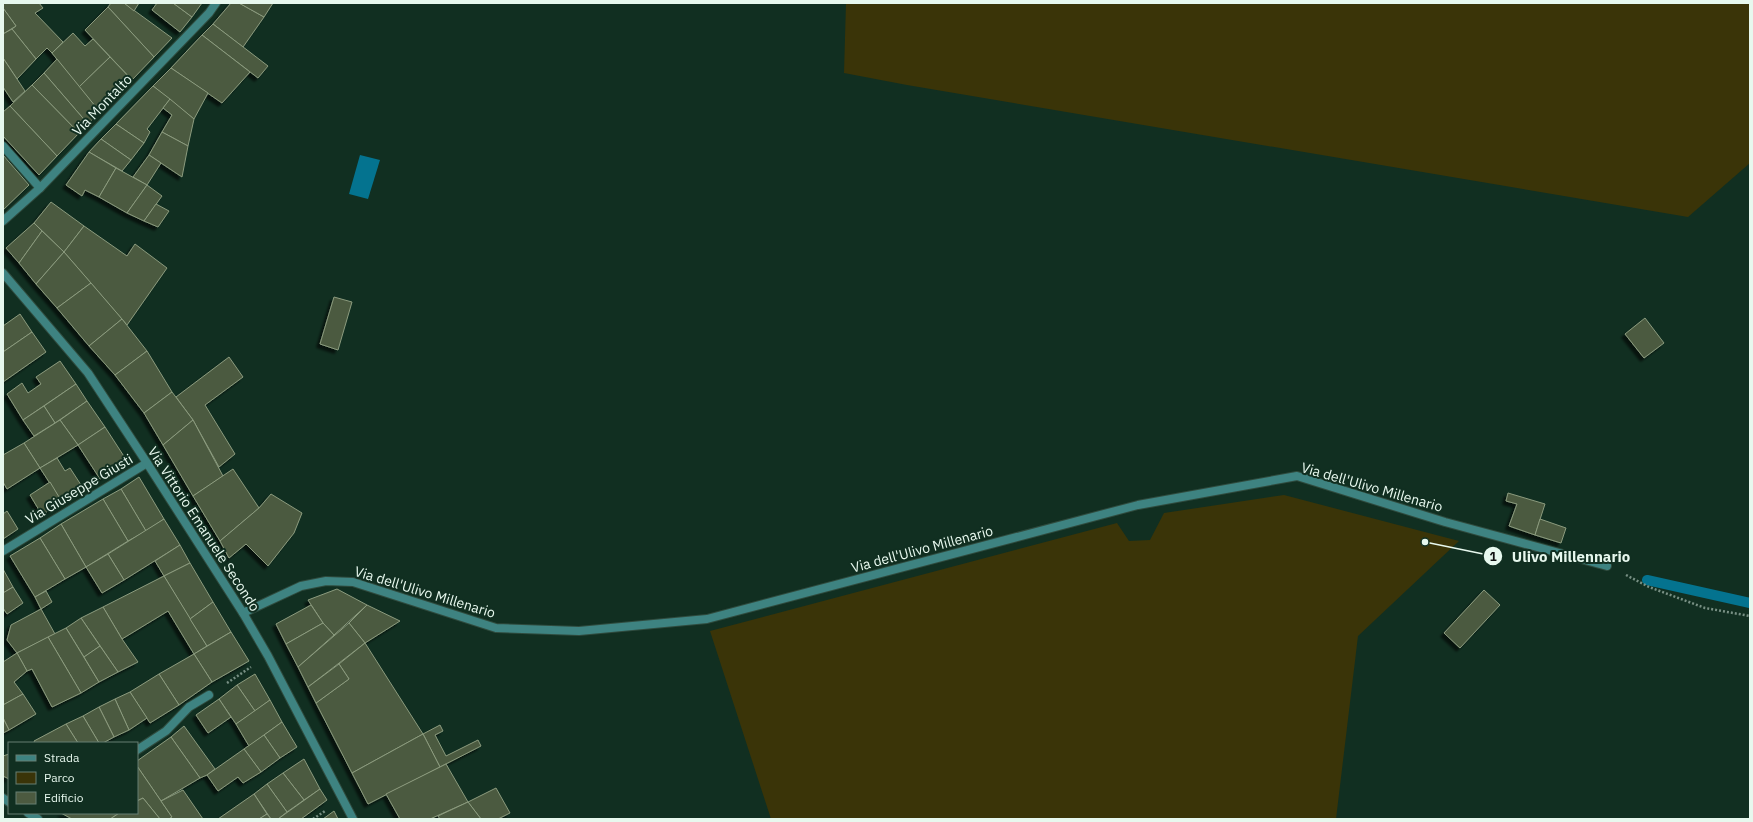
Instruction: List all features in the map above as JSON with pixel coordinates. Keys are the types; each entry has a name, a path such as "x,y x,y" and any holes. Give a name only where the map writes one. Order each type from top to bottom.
{"street":[{"name":"Via Montalto","path":"3,221 40,188 209,13 216,3"},
{"path":"3,146 40,188"},
{"name":"Via Vittorio Emanuele Secondo","path":"3,273 88,373 147,463 243,613 268,656 353,819"},
{"name":"Via Giuseppe Giusti","path":"3,550 147,463"},
{"name":"Via dell'Ulivo Millenario","path":"243,613 301,586 326,581 353,582 496,628 579,631 707,619 1138,505 1297,476 1445,522 1607,566"},
{"path":"138,749 166,731 189,707 209,694"}],"path":[{"path":"1607,566 1649,587 1705,608 1750,616"},
{"path":"209,694 268,656"}],"green space":[{"path":"846,3 1750,3 1750,163 1688,217 907,85 844,73"},
{"path":"1284,495 1459,541 1358,636 1336,819 771,819 710,631 1117,523 1129,541 1150,540 1164,513"}],"water":[{"path":"360,155 380,160 368,199 349,194"}],"building":[{"path":"3,3 39,3 43,8 35,13 63,42 52,53 47,48 36,59 12,29 16,26 3,8"},
{"path":"111,3 124,3 172,38 154,57 108,7"},
{"path":"124,3 139,3 134,11"},
{"path":"157,3 173,3 192,17 180,32 152,10"},
{"path":"173,3 202,3 192,17"},
{"path":"231,3 239,3 264,17 243,47 213,24"},
{"path":"239,3 273,3 264,17"},
{"path":"108,7 154,57 132,80 85,30"},
{"path":"3,8 16,26 3,34"},
{"path":"213,24 268,66 258,78 202,35"},
{"path":"12,29 36,59 17,79 3,58 3,34"},
{"path":"73,33 85,46 93,39 110,57 79,87 52,53"},
{"path":"202,35 250,72 222,103 171,68"},
{"path":"110,57 132,80 100,112 79,87"},
{"path":"3,58 25,91 13,102 3,87"},
{"path":"57,59 100,112 88,124 44,73"},
{"path":"171,68 208,93 194,119 153,86"},
{"path":"44,73 88,124 79,133 32,85"},
{"path":"32,85 79,133 57,156 10,106"},
{"path":"153,86 170,99 147,129 150,132 144,143 116,124"},
{"path":"170,99 194,119 188,146 162,132 172,115 163,108"},
{"path":"10,106 57,156 39,175 3,136 3,112"},
{"path":"116,124 144,143 131,160 101,139"},
{"path":"162,132 188,146 182,177 149,155"},
{"path":"101,139 131,160 122,171 89,152"},
{"path":"89,152 116,168 99,197 85,190 82,196 66,185"},
{"path":"3,155 29,185 3,210"},
{"path":"149,155 161,163 147,185 133,177"},
{"path":"116,168 147,185 127,213 99,197"},
{"path":"147,185 162,196 144,221 127,213"},
{"path":"51,202 84,226 64,252 34,223"},
{"path":"156,204 169,211 158,227 144,221"},
{"path":"34,223 42,231 19,263 6,248"},
{"path":"84,226 127,256 135,244 167,268 127,325 64,252"},
{"path":"42,231 64,252 36,284 19,263"},
{"path":"64,252 91,283 57,308 36,284"},
{"path":"91,283 122,319 89,346 57,308"},
{"path":"334,297 352,302 338,350 320,344"},
{"path":"20,314 32,332 3,352 3,326"},
{"path":"1645,318 1664,343 1644,358 1625,334"},
{"path":"122,319 147,351 115,375 89,346"},
{"path":"32,332 46,352 3,382 3,352"},
{"path":"147,351 172,392 144,413 115,375"},
{"path":"229,357 243,377 205,405 235,454 219,467 193,420 176,397"},
{"path":"60,361 76,384 23,420 7,394 22,383 28,393 41,384 36,377"},
{"path":"76,384 87,401 55,423 44,406"},
{"path":"172,392 193,420 163,445 144,413"},
{"path":"87,401 105,427 78,445 60,420"},
{"path":"44,406 55,423 34,436 23,420"},
{"path":"60,420 78,445 40,468 24,443"},
{"path":"193,420 223,476 193,496 163,445"},
{"path":"105,427 127,461 100,479 78,445"},
{"path":"24,443 40,468 7,489 3,482 3,455"},
{"path":"57,458 65,471 70,468 83,488 62,502 40,468"},
{"path":"233,469 259,508 220,541 193,496"},
{"path":"139,477 164,519 146,531 121,489"},
{"path":"50,482 62,502 42,515 30,495"},
{"path":"121,489 146,531 128,541 103,499"},
{"path":"1508,493 1545,504 1535,535 1509,526 1517,504 1506,501"},
{"path":"271,494 302,513 294,533 268,566 246,544 229,558 220,541 259,508"},
{"path":"103,499 128,541 86,567 61,524"},
{"path":"7,511 18,529 3,539 3,514"},
{"path":"164,519 180,545 124,580 108,554"},
{"path":"1540,519 1566,528 1561,543 1535,535"},
{"path":"61,524 86,567 65,579 40,538"},
{"path":"40,538 65,579 35,597 10,556"},
{"path":"180,545 190,563 164,576 155,561"},
{"path":"108,554 124,580 102,593 86,567"},
{"path":"190,563 213,602 190,619 164,576"},
{"path":"3,569 13,587 3,593"},
{"path":"164,576 207,646 194,654 168,611 122,639 103,607"},
{"path":"13,587 23,603 7,614 3,608 3,593"},
{"path":"337,589 367,605 334,635 323,623 308,600"},
{"path":"1484,590 1500,605 1460,648 1444,633"},
{"path":"46,591 52,602 41,609 35,597"},
{"path":"213,602 231,632 207,646 190,619"},
{"path":"311,605 323,623 286,644 276,624"},
{"path":"367,605 400,621 365,643 349,623"},
{"path":"103,607 138,662 118,672 81,618"},
{"path":"41,609 55,634 17,653 7,640 11,625"},
{"path":"81,618 100,646 84,657 66,628"},
{"path":"323,623 334,635 298,667 286,644"},
{"path":"349,623 365,643 308,687 298,667"},
{"path":"66,628 99,682 81,693 48,637"},
{"path":"231,632 249,661 212,682 194,654"},
{"path":"48,637 81,693 52,707 32,669 27,671 17,653"},
{"path":"365,643 423,734 352,773 316,703 349,679 339,664"},
{"path":"100,646 118,672 99,682 84,657"},
{"path":"17,653 27,671 14,682 23,694 3,705 3,662"},
{"path":"194,654 212,682 179,705 159,674"},
{"path":"339,664 349,679 316,703 308,687"},
{"path":"159,674 179,705 150,723 130,692"},
{"path":"255,674 270,700 255,711 237,685"},
{"path":"237,685 255,711 236,724 219,699"},
{"path":"130,692 147,718 129,730 115,699"},
{"path":"23,694 36,714 9,730 3,718 3,705"},
{"path":"115,699 129,730 114,737 99,707"},
{"path":"219,699 231,717 208,733 196,715"},
{"path":"270,700 282,722 249,746 236,724"},
{"path":"99,707 114,737 105,742 98,742 83,716"},
{"path":"83,716 98,742 77,742 66,724"},
{"path":"3,718 9,730 3,733"},
{"path":"282,722 297,747 280,758 264,735"},
{"path":"66,724 77,742 34,742"},
{"path":"440,725 443,731 435,735 446,756 478,740 481,746 440,767 423,734"},
{"path":"184,726 215,769 200,778 171,737"},
{"path":"423,734 440,767 368,804 352,773"},
{"path":"264,735 280,758 261,772 244,749"},
{"path":"171,737 200,778 161,801 138,767 138,760"},
{"path":"244,749 261,772 243,783 238,777 218,791 207,775"},
{"path":"8,754 8,778 3,776 3,756"},
{"path":"304,759 320,789 304,800 283,773"},
{"path":"446,764 468,802 430,819 400,819 386,794"},
{"path":"138,767 172,817 169,819 160,819 143,798 138,800"},
{"path":"283,773 304,800 287,812 267,784"},
{"path":"267,784 287,812 278,819 271,819 254,794"},
{"path":"496,788 510,813 498,819 481,819 468,802"},
{"path":"320,789 327,800 301,819 278,819"},
{"path":"183,790 203,819 169,819 172,817 161,801"},
{"path":"254,794 267,814 259,819 218,819"},
{"path":"143,798 160,819 110,819 118,814 138,814 138,800"},
{"path":"468,802 481,819 440,819 438,816"},
{"path":"334,811 338,819 323,819"},
{"path":"63,814 118,814 110,819 72,819"},
{"path":"267,814 271,819 259,819"}],"waterway":[{"path":"1647,580 1750,603"}],"place":[{"name":"Ulivo Millennario","path":"1425,542"}]}
